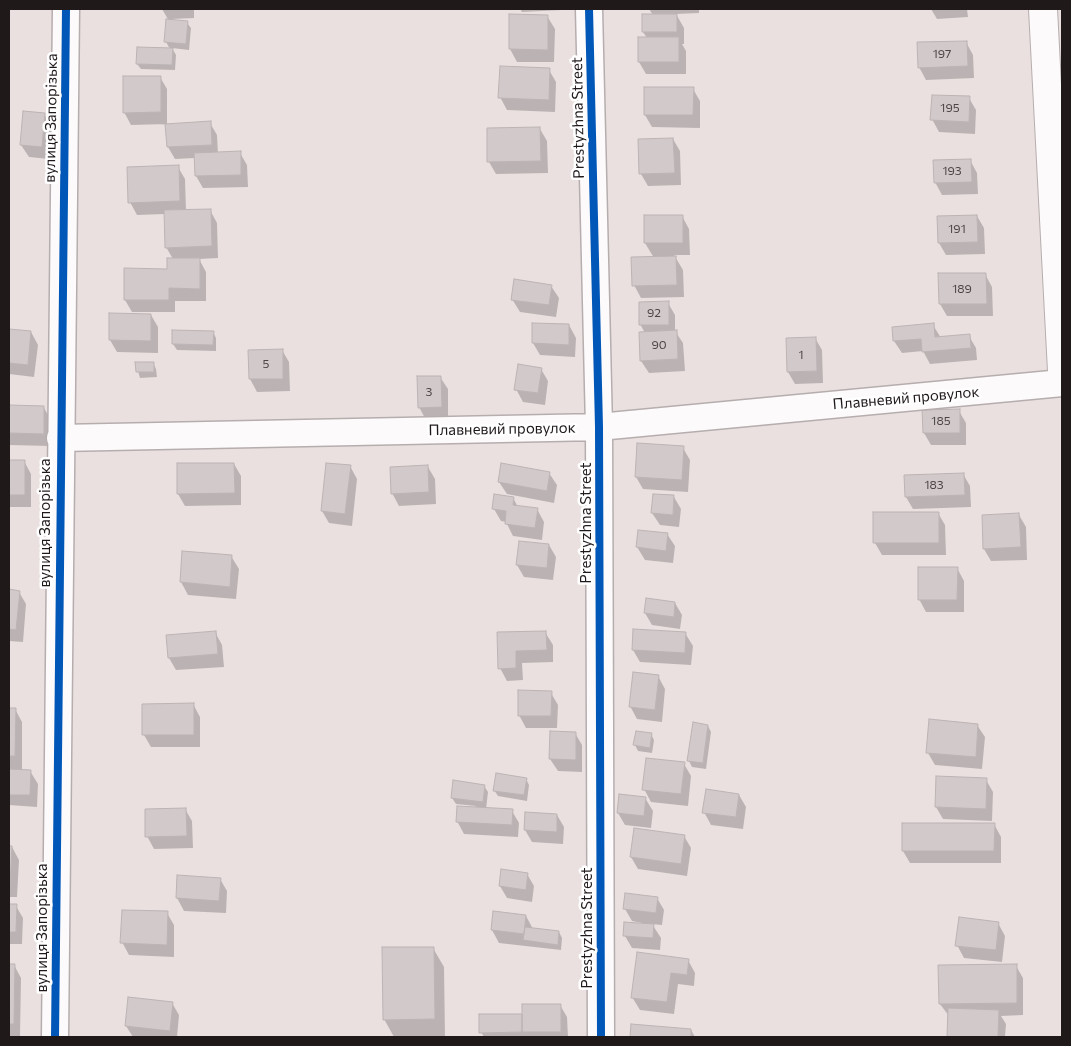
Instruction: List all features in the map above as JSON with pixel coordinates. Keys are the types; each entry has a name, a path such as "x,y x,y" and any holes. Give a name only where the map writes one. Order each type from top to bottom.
{"street":[{"name":"вулиця Запорізька","path":"55,1037 66,9"},
{"name":"Prestyzhna Street","path":"589,9 599,427 602,1037"},
{"path":"1043,9 1062,371"},
{"name":"Плавневий провулок","path":"60,438 599,427 1062,382"}],"building":[{"path":"509,14 548,15 548,50 509,49"},
{"path":"642,14 677,14 677,32 642,32"},
{"path":"166,19 188,21 186,44 164,42"},
{"path":"638,37 679,37 679,62 638,62"},
{"path":"967,41 968,66 918,68 917,42"},
{"path":"137,47 173,48 172,65 136,64"},
{"path":"500,66 550,68 549,100 498,98"},
{"path":"123,76 161,76 161,112 123,113"},
{"path":"644,87 694,87 693,115 644,115"},
{"path":"932,95 970,96 969,122 930,120"},
{"path":"23,111 45,113 42,147 20,145"},
{"path":"211,121 212,145 167,147 165,124"},
{"path":"540,127 541,161 487,162 487,128"},
{"path":"673,138 675,173 639,174 638,139"},
{"path":"241,151 241,175 195,176 194,153"},
{"path":"971,159 972,182 934,183 933,160"},
{"path":"179,165 180,201 128,203 127,167"},
{"path":"211,209 212,246 165,248 164,210"},
{"path":"644,215 683,215 683,243 644,243"},
{"path":"977,215 978,242 938,243 937,216"},
{"path":"676,256 677,285 632,286 631,257"},
{"path":"167,258 200,258 200,289 169,288 169,300 124,300 124,268 167,269"},
{"path":"938,273 986,273 987,304 939,304"},
{"path":"514,279 552,285 549,305 511,300"},
{"path":"669,301 669,325 639,325 639,302"},
{"path":"109,313 151,314 151,341 109,340"},
{"path":"532,323 569,324 569,345 532,343"},
{"path":"934,323 935,337 970,334 971,348 922,352 921,339 893,341 892,327"},
{"path":"9,329 31,331 28,365 9,363"},
{"path":"172,330 214,331 213,345 172,344"},
{"path":"677,330 678,359 640,361 639,332"},
{"path":"816,337 817,371 787,372 786,338"},
{"path":"283,349 283,379 249,379 248,350"},
{"path":"135,362 154,362 154,372 136,372"},
{"path":"518,364 542,368 538,393 514,390"},
{"path":"417,376 441,376 442,407 418,408"},
{"path":"9,405 44,406 44,434 9,433"},
{"path":"960,409 960,433 923,433 922,410"},
{"path":"637,443 684,446 682,480 635,477"},
{"path":"9,460 25,460 25,495 9,495"},
{"path":"177,463 234,463 235,493 177,494"},
{"path":"326,463 351,465 345,514 321,511"},
{"path":"501,463 550,472 547,491 498,482"},
{"path":"428,465 429,492 391,494 390,467"},
{"path":"964,473 965,495 905,497 904,475"},
{"path":"494,494 514,497 513,505 538,508 535,528 505,524 506,511 492,509"},
{"path":"653,494 674,495 673,515 651,513"},
{"path":"873,512 939,512 939,543 873,543"},
{"path":"1019,513 1021,547 983,549 982,515"},
{"path":"638,530 668,533 666,551 636,547"},
{"path":"519,541 549,544 547,568 516,565"},
{"path":"182,551 232,555 230,587 180,582"},
{"path":"918,567 958,567 957,600 918,600"},
{"path":"9,589 20,591 16,630 9,629"},
{"path":"646,598 675,602 674,617 644,613"},
{"path":"633,629 686,632 685,653 632,650"},
{"path":"216,631 218,654 168,658 166,635"},
{"path":"546,631 547,650 516,651 516,668 498,669 497,632"},
{"path":"633,672 659,675 655,710 629,707"},
{"path":"518,690 552,691 551,716 518,716"},
{"path":"194,703 194,735 142,735 142,704"},
{"path":"9,708 16,708 15,756 9,756"},
{"path":"929,719 978,724 976,757 926,753"},
{"path":"693,722 708,725 703,763 687,761"},
{"path":"550,731 576,732 576,760 549,759"},
{"path":"636,731 652,733 650,748 633,745"},
{"path":"646,758 685,762 681,794 642,790"},
{"path":"9,769 31,770 30,795 9,795"},
{"path":"496,773 527,778 524,795 493,791"},
{"path":"936,776 987,778 986,809 935,807"},
{"path":"453,780 485,785 483,802 451,798"},
{"path":"706,789 739,794 736,817 702,813"},
{"path":"619,794 646,797 644,816 617,813"},
{"path":"457,806 513,809 512,825 456,822"},
{"path":"186,808 187,836 145,837 145,809"},
{"path":"525,812 557,814 557,832 524,830"},
{"path":"902,823 995,823 994,851 902,851"},
{"path":"634,828 685,835 681,864 630,857"},
{"path":"9,846 12,846 10,885 9,885"},
{"path":"501,869 528,873 526,890 499,886"},
{"path":"177,875 221,878 219,901 176,898"},
{"path":"625,893 658,897 656,913 623,909"},
{"path":"9,904 17,904 16,932 9,932"},
{"path":"122,910 168,911 167,945 120,943"},
{"path":"493,911 526,915 524,934 491,930"},
{"path":"959,917 999,922 996,950 955,946"},
{"path":"624,922 654,924 653,938 623,936"},
{"path":"525,927 559,931 558,945 523,940"},
{"path":"382,947 434,947 435,1019 383,1020"},
{"path":"637,952 689,959 687,975 671,973 667,1002 631,998"},
{"path":"9,964 15,964 14,1024 9,1024"},
{"path":"1017,964 1017,1003 939,1004 938,965"},
{"path":"128,997 173,1002 170,1031 125,1026"},
{"path":"522,1004 561,1004 561,1032 522,1032"},
{"path":"948,1008 999,1010 998,1037 947,1037"},
{"path":"479,1014 522,1014 522,1032 479,1033"},
{"path":"631,1024 691,1029 691,1037 630,1037"}],"cycle path":[{"path":"55,1037 66,9"},
{"path":"589,9 599,427 601,1037"}]}
